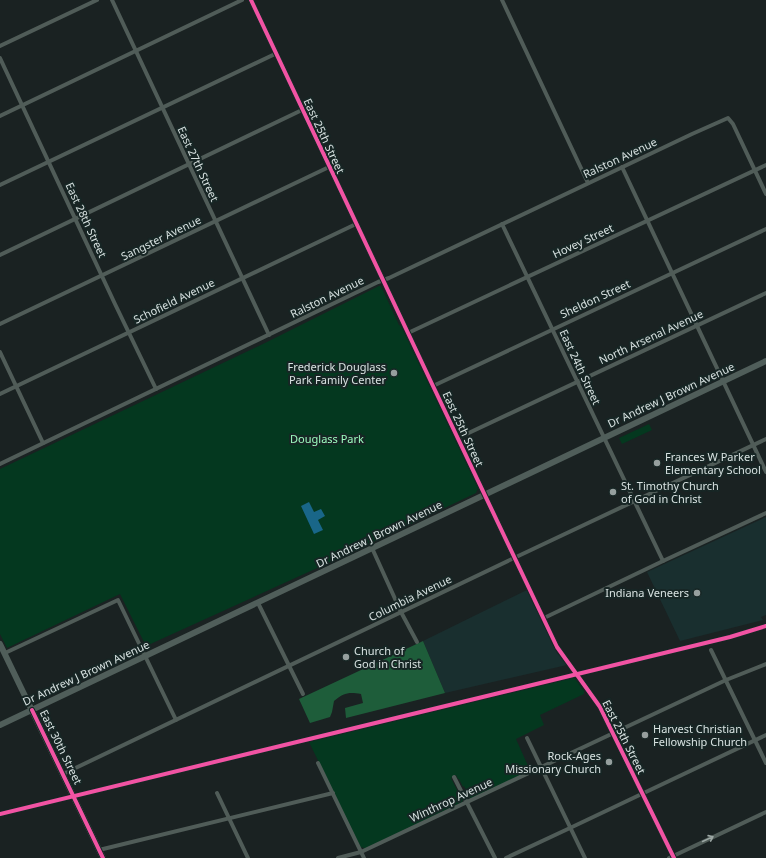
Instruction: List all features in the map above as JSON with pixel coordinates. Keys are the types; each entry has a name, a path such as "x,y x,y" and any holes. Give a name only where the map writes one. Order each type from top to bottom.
{"main road":[{"name":"Dr Andrew J Brown Avenue","path":"0,725 766,361"},
{"name":"East 30th Street","path":"0,644 103,858"}],"street":[{"path":"0,46 97,0"},
{"name":"East 27th Street","path":"112,0 269,335"},
{"path":"0,116 242,0"},
{"name":"East 25th Street","path":"250,0 514,558 560,651 598,704 643,794 672,857"},
{"path":"502,0 588,183"},
{"path":"0,185 275,54"},
{"name":"East 28th Street","path":"0,58 156,389"},
{"path":"0,255 302,110"},
{"name":"Ralston Avenue","path":"0,464 588,183 728,118 733,124 755,171"},
{"name":"Hovey Street","path":"408,333 766,165"},
{"name":"Sangster Avenue","path":"0,324 329,167"},
{"path":"622,167 766,472"},
{"path":"755,171 766,194"},
{"name":"Schofield Avenue","path":"0,394 356,224"},
{"name":"East 24th Street","path":"502,224 663,561"},
{"name":"Sheldon Street","path":"432,386 766,229"},
{"name":"North Arsenal Avenue","path":"458,438 766,293"},
{"path":"0,352 43,443"},
{"name":"Columbia Avenue","path":"63,774 766,439"},
{"path":"544,618 766,513"},
{"path":"372,548 401,612 417,642"},
{"path":"4,654 118,600 176,720"},
{"path":"258,603 303,694"},
{"path":"711,650 766,763"},
{"name":"Winthrop Avenue","path":"338,858 362,852 726,680 766,664"},
{"path":"506,858 766,735"},
{"path":"526,738 585,858"},
{"path":"318,763 364,858"},
{"path":"454,777 495,858"},
{"path":"216,793 248,858"},
{"path":"99,850 333,793"},
{"path":"672,857 766,812"}],"shaded area":[{"path":"766,517 766,615 761,617 763,620 680,641 647,572"},
{"path":"527,590 557,653 567,665 445,693 423,641"}],"green space":[{"name":"Douglass Park","path":"381,286 399,325 401,326 478,488 476,493 348,554 146,646 120,594 7,648 0,634 0,469 267,342"},
{"path":"649,424 652,430 622,444 619,438"},
{"path":"423,641 445,693 346,718 345,708 363,703 361,694 346,694 334,701 330,717 310,723 299,699"},
{"path":"573,676 584,691 584,694 540,715 544,725 516,739 529,768 536,765 537,767 471,799 456,775 451,778 463,799 462,802 364,849 363,847 361,848 308,740"}],"water":[{"path":"309,502 314,512 321,509 325,516 318,520 323,530 314,534 301,506"}],"cycle path":[{"path":"251,0 557,647 600,707 674,858"},
{"path":"0,814 730,637 766,626"},
{"path":"32,710 103,858"}],"place":[{"name":"Frederick Douglass Park Family Center","path":"394,373"},
{"name":"Frances W Parker Elementary School","path":"657,463"},
{"name":"St. Timothy Church of God in Christ","path":"613,492"},
{"name":"Indiana Veneers","path":"697,593"},
{"name":"Church of God in Christ","path":"346,657"},
{"name":"Harvest Christian Fellowship Church","path":"645,735"},
{"name":"Rock-Ages Missionary Church","path":"609,762"}]}
